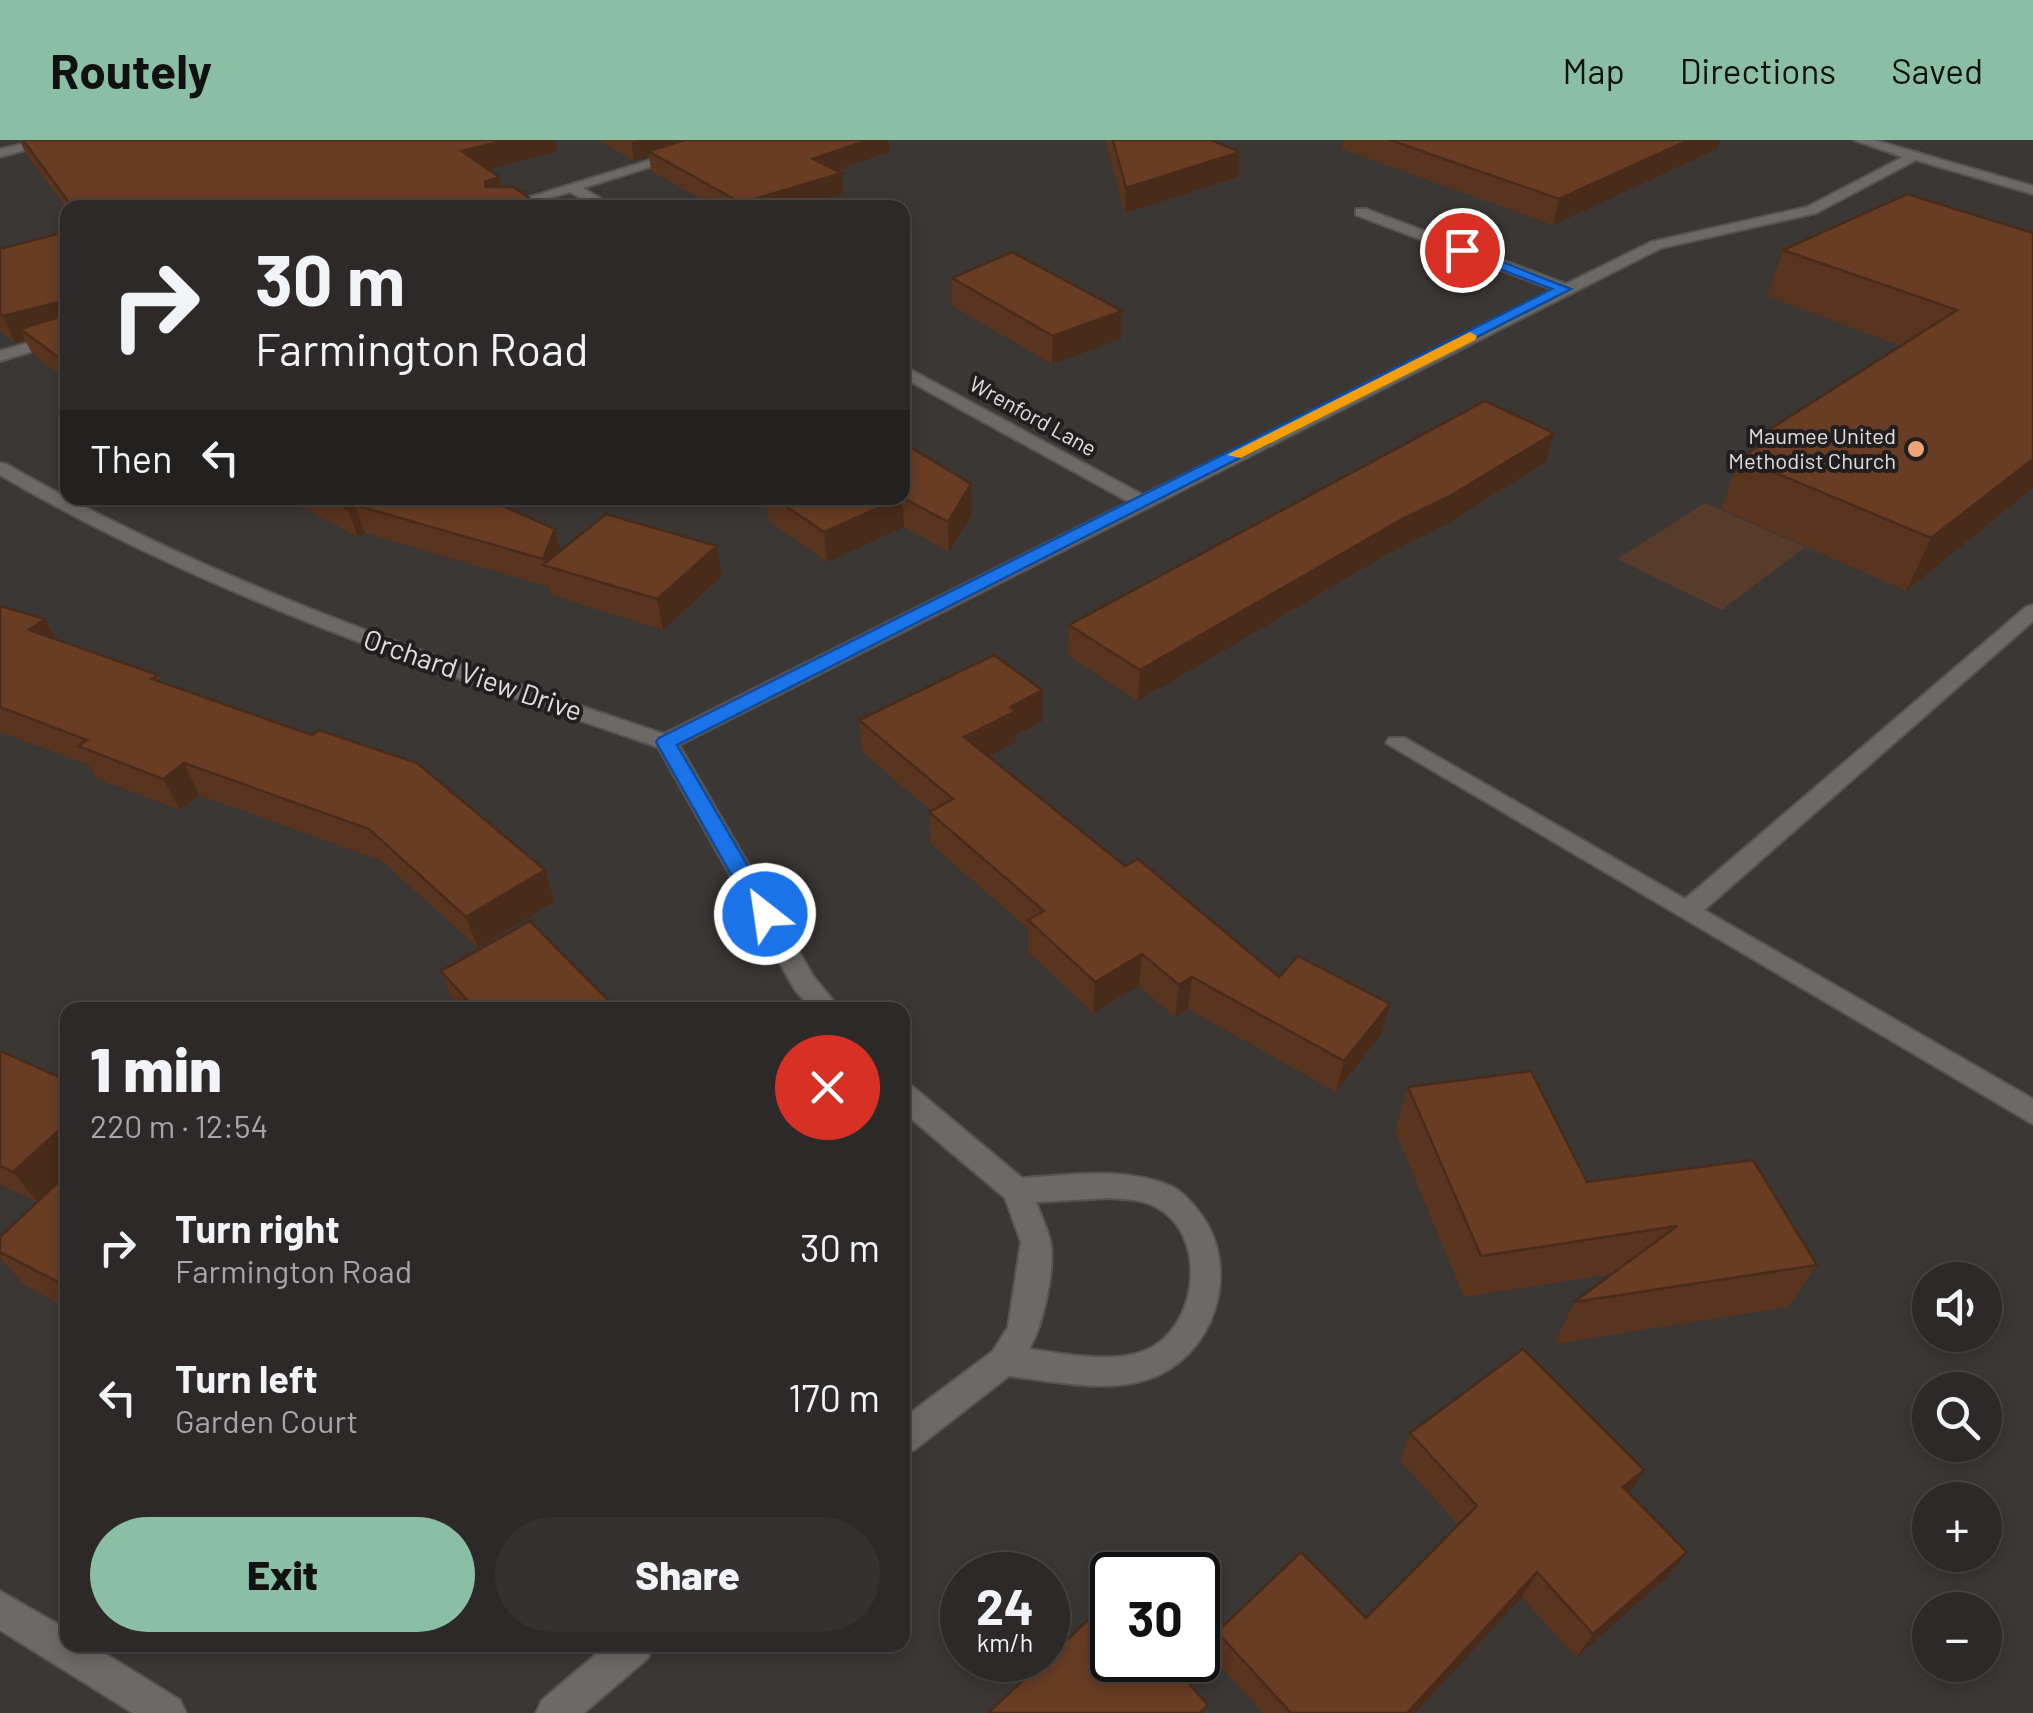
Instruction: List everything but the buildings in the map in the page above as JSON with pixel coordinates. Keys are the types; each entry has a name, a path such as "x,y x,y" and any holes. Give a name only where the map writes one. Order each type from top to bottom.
{"street":[{"path":"0,153 56,140"},
{"path":"528,200 730,140"},
{"path":"1860,140 2033,190"},
{"path":"821,1002 804,984 666,742 1656,245 1811,210 1914,156"},
{"path":"571,187 594,200"},
{"path":"1361,212 1564,289"},
{"path":"0,356 60,338"},
{"name":"Wrenford Lane","path":"910,374 1142,502"},
{"name":"Orchard View Drive","path":"0,468 58,504 200,575 375,642 666,742"},
{"path":"1688,910 2033,611"},
{"path":"1398,742 2033,1113"},
{"path":"910,1101 1017,1192 1036,1242 1033,1284 1022,1331 1004,1361 910,1433"},
{"path":"1004,1361 1093,1371 1155,1363 1193,1328 1208,1285 1199,1231 1166,1196 1106,1185 1017,1192"},
{"path":"0,1609 60,1646"},
{"path":"69,1652 167,1713"},
{"path":"555,1713 628,1652"}],"shaded area":[{"path":"1705,503 1805,547 1722,610 1617,559"}],"slow traffic":[{"path":"1235,455 1470,336"}],"place":[{"name":"Maumee United Methodist Church","path":"1916,449"}],"route":[{"path":"765,914 666,742 1564,289 1462,250"}]}
